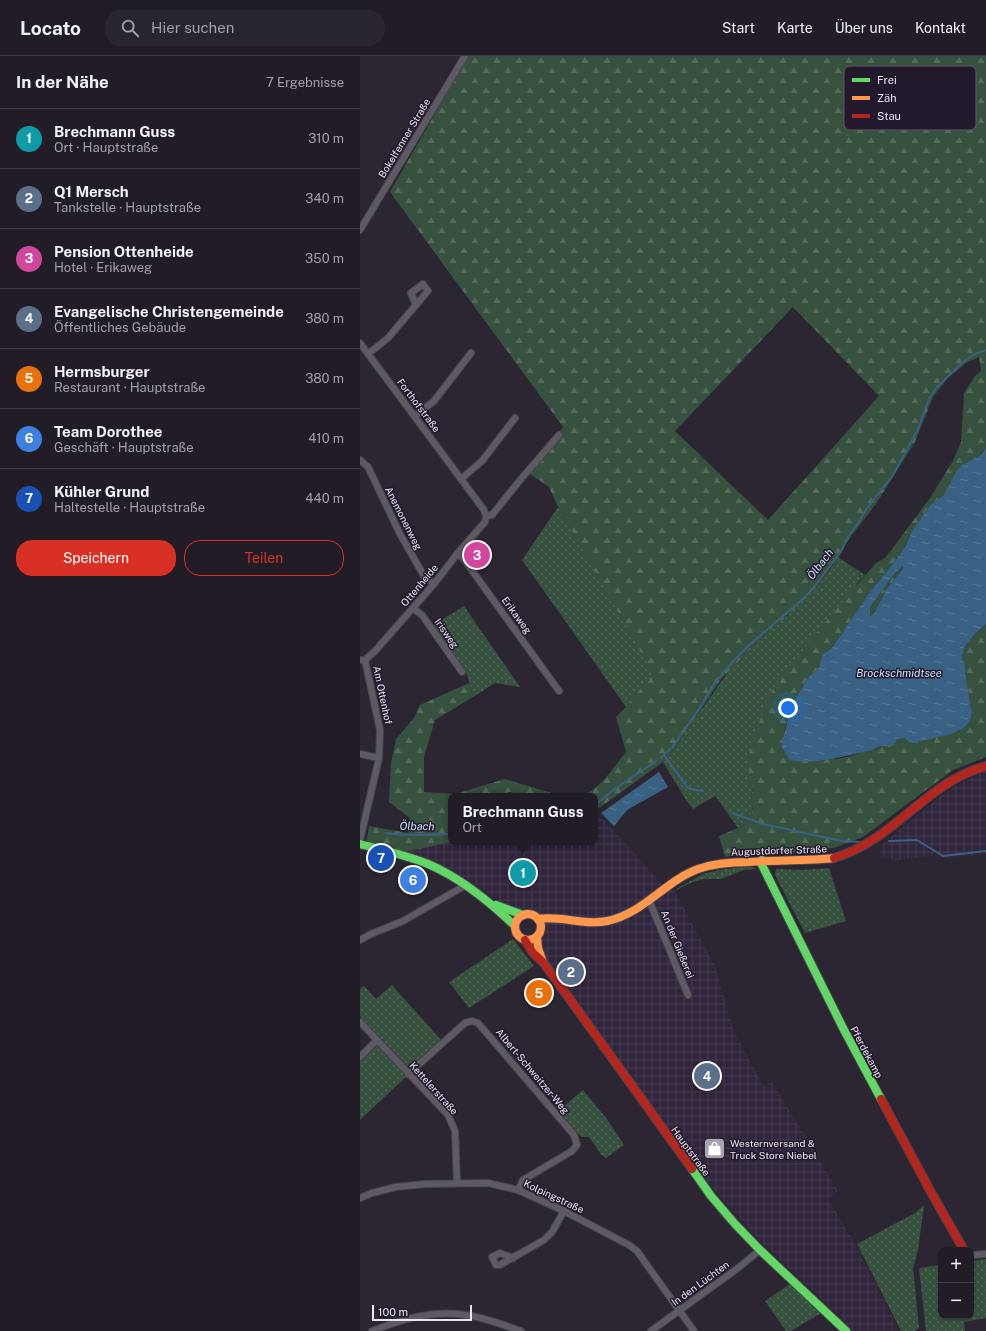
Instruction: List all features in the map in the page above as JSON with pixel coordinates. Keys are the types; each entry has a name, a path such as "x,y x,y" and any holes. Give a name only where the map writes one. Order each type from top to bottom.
{"main road":[{"name":"Augustdorfer Straße","path":"538,919 555,918 584,923 600,923 613,920 628,915 680,878 700,868 720,863 833,858 874,841 944,785 963,773 986,766"},
{"path":"360,844 413,858 445,872 466,885 490,903 515,926"},
{"name":"Pferdekamp","path":"762,860 762,865 843,1028 932,1194 962,1247"},
{"path":"490,903 523,915 531,915 538,919 541,925 538,934"},
{"path":"523,915 517,919 515,926 517,935 525,940 533,939 550,923 562,920"},
{"name":"Hauptstraße","path":"538,934 538,948 544,962 711,1196 760,1250 846,1331"},
{"name":"Hauptstraße","path":"525,940 533,953 544,962"}],"street":[{"name":"Bokelfenner Straße","path":"360,230 465,56"},
{"path":"368,354 388,338 416,305"},
{"name":"Forthofstraße","path":"360,343 461,479"},
{"path":"415,416 434,401 471,354"},
{"path":"486,516 484,510 461,479 482,461 515,418"},
{"name":"Ottenheide","path":"363,660 375,651 434,584 457,554 485,522 486,516 492,515 521,478 559,436"},
{"name":"Anemonenweg","path":"360,460 368,467 400,534 424,576 434,584"},
{"name":"Erikaweg","path":"457,554 463,558 559,691"},
{"name":"Irisweg","path":"413,608 422,615 462,672"},
{"name":"Am Ottenhof","path":"360,840 379,758 380,730 363,660"},
{"path":"360,754 379,758"},
{"path":"360,940 403,921 466,885"},
{"name":"An der Gießerei","path":"649,900 688,995"},
{"name":"Albert-Schweitzer-Weg","path":"408,1074 465,1023 472,1021 478,1023 574,1135 577,1145 572,1151 523,1180 518,1190"},
{"name":"Kettelerstraße","path":"360,1022 448,1115 455,1131 457,1183"},
{"path":"360,1057 377,1040"},
{"name":"Kolpingstraße","path":"360,1198 372,1193 396,1187 425,1184 488,1183 518,1190 564,1211 629,1245 637,1251 694,1331"},
{"path":"513,1258 544,1240 552,1232 564,1211"},
{"name":"In den Lüchten","path":"651,1331 738,1268 760,1250"},
{"path":"974,1255 986,1254"},
{"path":"372,1331 418,1316 441,1313 466,1315 521,1331"}],"shaded area":[{"path":"983,772 986,772 986,854 943,858 932,856 896,860 882,856 879,847 947,791"},
{"path":"600,816 662,884 674,890 715,966 733,1029 763,1086 772,1082 838,1191 828,1199 855,1244 899,1331 852,1331 842,1318 761,1242 697,1171 632,1084 543,955 540,935 544,926 542,919 534,910 524,908 515,912 469,880 405,852 448,843 448,845 598,845 598,818"}],"green space":[{"path":"468,56 986,56 986,448 981,455 962,465 944,495 930,505 911,533 895,561 867,596 832,648 824,656 818,668 807,679 798,693 790,712 784,732 782,748 826,759 837,759 870,751 900,738 904,738 907,741 952,734 965,727 970,721 972,714 965,664 962,658 964,648 974,635 986,624 986,757 953,770 863,837 834,848 791,852 759,852 725,857 719,836 738,828 753,811 751,795 755,786 749,784 749,754 767,698 788,668 833,613 875,564 886,557 930,498 953,461 961,442 964,393 975,376 981,371 979,357 966,363 948,378 933,397 915,442 876,504 849,539 818,586 781,622 761,638 721,679 667,759 598,809 598,793 587,793 600,784 626,752 616,717 626,707 653,673 558,507 549,487 530,474 563,427 390,192","holes":["793,307 879,396 768,520 675,431"]},
{"path":"558,507 654,673 626,707 522,560"},
{"path":"838,557 865,575 857,584 755,785 751,795 753,811 738,828 715,796 693,809 663,762 667,759 730,669 761,638 781,622 818,586"},
{"path":"903,565 902,569 870,616 870,607 895,573"},
{"path":"464,606 520,687 495,683 473,697 466,671 432,626"},
{"path":"469,683 473,697 435,720 424,757 424,792 448,794 448,843 405,852 366,844 369,826 408,833 410,818 389,802 391,763 396,739 414,718 420,705"},
{"path":"505,779 552,793 458,793"},
{"path":"750,866 757,869 743,870 721,879 703,879 690,883 677,890 676,889 703,874 719,870"},
{"path":"829,868 846,921 805,933 775,875 776,869 803,870"},
{"path":"513,939 534,966 469,1008 449,982"},
{"path":"392,985 441,1040 409,1068 360,1016 360,989 364,986 376,999"},
{"path":"378,1044 407,1076 360,1120 360,1061"},
{"path":"583,1090 607,1119 624,1145 606,1158 601,1154 589,1137 582,1137 578,1134 558,1111"},
{"path":"924,1205 918,1250 913,1268 919,1328 914,1331 901,1331 857,1244 915,1213"},
{"path":"986,1259 986,1318 964,1322 965,1331 926,1331 919,1268 938,1265 938,1319 974,1319 974,1261"},
{"path":"790,1284 821,1313 791,1331 786,1331 765,1301"}],"water":[{"name":"Brockschmidtsee","path":"986,448 986,624 974,635 964,648 962,658 965,664 972,714 970,721 965,727 952,734 912,743 904,738 897,739 894,745 889,747 881,746 869,751 840,757 819,761 790,760 782,748 782,741 792,706 807,679 819,667 823,654 832,648 867,596 895,561 906,545 911,533 930,505 944,495 956,472 962,465 981,455","holes":["903,566 902,570 886,590 874,613 870,616 870,607 895,573"]},
{"path":"659,772 668,787 627,810 614,826 601,813"}],"waterway":[{"name":"Ölbach","path":"661,758 673,746 701,706 712,687 727,668 748,646 803,599 842,550 846,540 867,508 891,478 918,429 929,399 937,387 963,362 973,355 986,350"},
{"path":"664,755 687,787 690,789 703,791"},
{"name":"Ölbach","path":"598,803 616,788 656,761"},
{"path":"732,813 763,824 842,841 862,842"},
{"name":"Ölbach","path":"386,833 402,835 448,834"},
{"path":"889,841 917,840 943,856 986,851"}],"traffic: fast":[{"path":"360,844 411,858 428,864 452,876 474,891 515,926"},
{"path":"762,860 762,865 843,1028 881,1099"},
{"path":"496,905 523,915"},
{"path":"692,1169 711,1196 735,1224 760,1250 846,1331"}],"traffic: slow":[{"path":"538,919 555,918 581,922 598,922 620,917 643,905 686,874 711,865 736,862 834,858"},
{"path":"528,914 537,918 541,927 537,936 528,940 519,936 515,927 519,918 528,914"},
{"path":"537,937 538,948 543,962"}],"traffic: jam":[{"path":"834,858 856,850 875,838 946,785 965,774 986,766"},
{"path":"525,940 533,953 543,962 692,1169"},
{"path":"881,1099 962,1247"}],"place":[{"name":"Pension Ottenheide","path":"477,555"},
{"name":"Kühler Grund","path":"381,858"},
{"name":"Brechmann Guss","path":"523,873"},
{"name":"Team Dorothee","path":"413,880"},
{"name":"Q1 Mersch","path":"571,972"},
{"name":"Hermsburger","path":"539,993"},
{"name":"Evangelische Christengemeinde","path":"707,1076"},
{"name":"Westernversand & Truck Store Niebel","path":"714,1149"}]}
